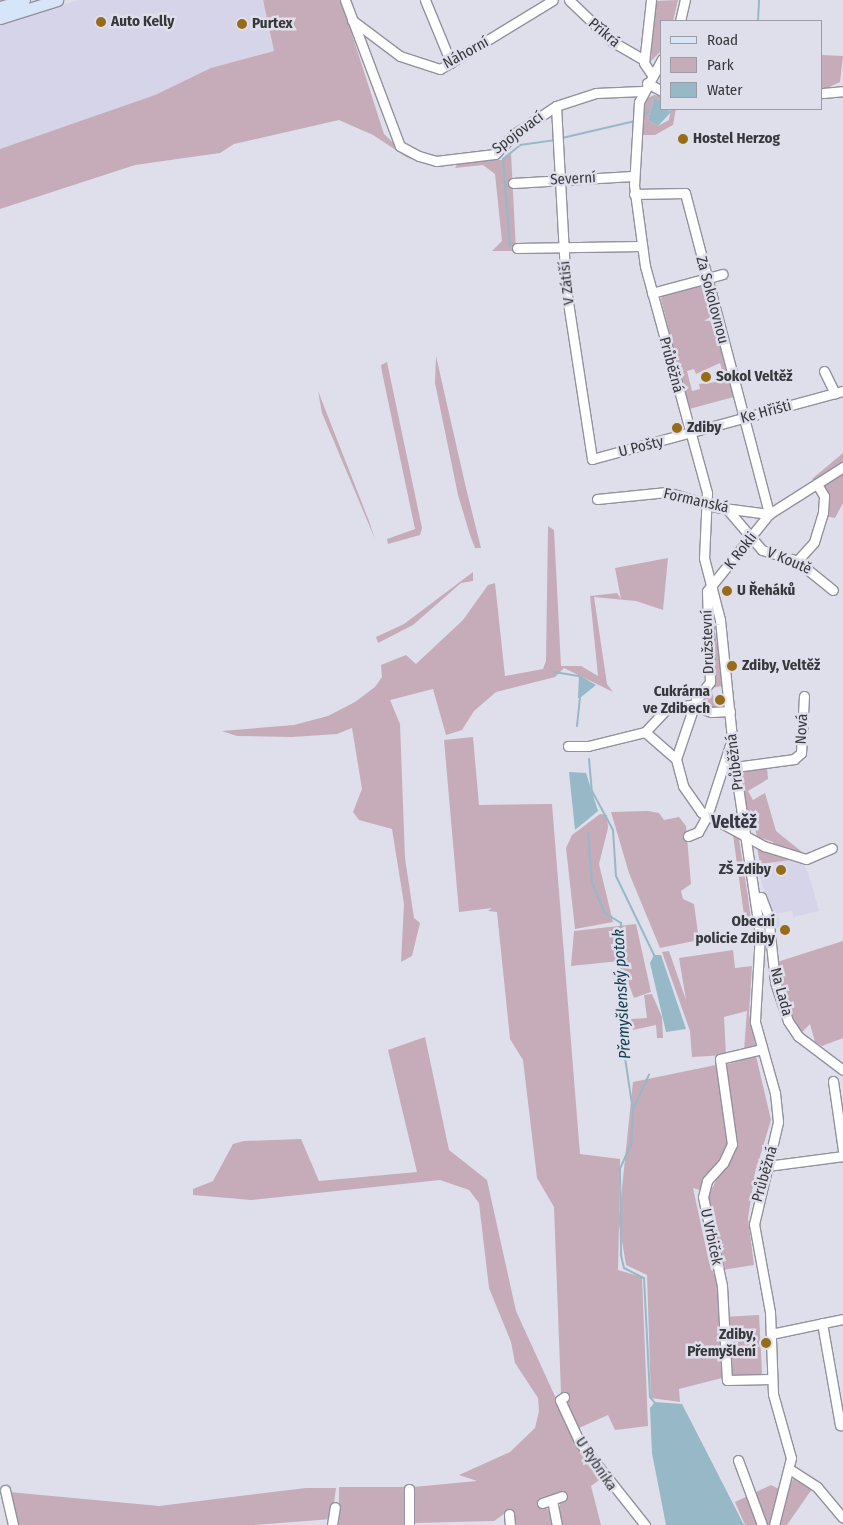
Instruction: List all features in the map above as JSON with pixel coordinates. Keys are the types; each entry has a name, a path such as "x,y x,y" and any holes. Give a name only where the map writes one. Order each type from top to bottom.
{"main road":[{"path":"0,8 24,0"},
{"path":"0,18 57,0"}],"street":[{"name":"Spojovací","path":"345,0 400,146 436,161 495,154 514,134 556,106 596,92 647,83"},
{"path":"425,0 451,63"},
{"name":"Náhorní","path":"352,20 400,56 440,68 553,0"},
{"name":"Příkrá","path":"569,0 613,42 644,60"},
{"path":"652,0 644,60 647,83 660,90"},
{"path":"680,20 685,0"},
{"name":"Průběžná","path":"660,62 647,83 636,120 634,194 641,246 652,293 708,505 703,540 711,586 720,620 735,767 755,898 761,954 754,1010 762,1050 777,1104 776,1135 754,1224 771,1334 771,1379 791,1470"},
{"path":"823,93 843,91"},
{"name":"V Zátiší","path":"556,106 563,246 592,459"},
{"name":"Severní","path":"512,182 633,176"},
{"name":"Za Sokolovnou","path":"634,194 685,194 705,278 769,514"},
{"path":"517,248 641,246"},
{"path":"652,293 723,274"},
{"path":"824,371 839,392"},
{"name":"Ke Hřišti","path":"689,434 839,392"},
{"name":"U Pošty","path":"592,459 689,434"},
{"path":"769,514 843,468"},
{"path":"797,561 814,542 823,512 824,496 817,484"},
{"name":"Formanská","path":"597,498 667,492 726,509 769,514"},
{"name":"V Koutě","path":"726,509 751,540 773,557 797,561 833,590"},
{"name":"K Rokli","path":"711,586 751,540 769,514"},
{"name":"Družstevní","path":"676,758 695,707 710,682 707,592 711,586"},
{"name":"Nová","path":"735,767 794,759 801,753 804,696"},
{"path":"568,746 588,746 645,732 667,708 695,707 730,711"},
{"path":"645,732 676,758 683,786 707,816 746,838 796,858 810,858 832,848"},
{"path":"688,836 698,832 707,816 732,739"},
{"name":"Na Lada","path":"755,898 760,897 768,915 775,982 788,1021 798,1036 843,1070"},
{"name":"U Vrbiček","path":"762,1050 720,1059 732,1144 723,1163 707,1180 703,1197 722,1286 725,1375 729,1381 771,1379"},
{"path":"832,1081 843,1150"},
{"path":"767,1166 843,1156"},
{"path":"771,1334 843,1319"},
{"path":"822,1323 840,1425"},
{"name":"U Rybníka","path":"564,1397 560,1400 580,1443 645,1525"},
{"path":"738,1460 762,1525"},
{"path":"774,1525 791,1470 817,1487 843,1518"},
{"path":"409,1489 409,1525"},
{"path":"5,1490 12,1525"},
{"path":"542,1503 562,1496"},
{"path":"552,1500 557,1525"},
{"path":"332,1525 335,1507"},
{"path":"509,1514 510,1525"}],"shaded area":[{"path":"79,0 263,0 274,51 211,68 155,95 0,149 0,25"},
{"path":"790,860 801,862 808,872 819,911 793,917 792,911 778,913 781,927 774,929 757,864"}],"green space":[{"path":"263,0 341,0 384,134 411,160 373,135 339,120 234,144 220,153 135,165 0,209 0,149 155,95 211,68 274,51"},
{"path":"678,0 673,20 660,20 660,52 651,61 655,1"},
{"path":"823,55 843,56 840,82 823,90"},
{"path":"654,95 660,96 660,100 654,98 648,120 658,126 669,120 671,110 676,110 673,125 655,135 641,135 646,99"},
{"path":"511,153 516,251 492,251 502,241 495,174 483,165 455,168 460,160 502,160"},
{"path":"703,283 734,397 689,409 661,299 663,294","holes":["720,363 725,381 699,384 700,389 692,391 687,371 694,369 696,374"]},
{"path":"436,356 481,548 475,548 458,495 435,383"},
{"path":"387,362 422,528 420,535 388,544 387,539 415,529 382,372 381,365"},
{"path":"318,391 369,521 375,539 322,413"},
{"path":"843,453 843,503 835,518 825,516 827,497 812,479"},
{"path":"548,526 554,530 561,666 581,666 598,676 590,596 617,593 621,599 615,568 668,558 663,610 636,601 594,597 607,684 613,692 564,668 555,677 496,692 474,711 462,730 446,735 433,689 390,700 400,724 405,858 414,918 420,923 412,956 401,962 404,904 392,829 359,820 353,812 362,789 352,728 337,734 292,737 237,736 222,731 294,725 328,716 355,702 375,687 382,677 381,665 406,655 416,664 463,620 488,585 495,583 505,676 543,669 546,661"},
{"path":"473,572 473,581 461,583 413,625 378,643 376,637 404,624"},
{"path":"708,594 723,675 722,686 711,688 717,710 699,704 711,678 714,649"},
{"path":"473,737 479,805 552,804 580,1154 620,1159 619,1217 633,1082 716,1065 729,1141 723,1157 700,1190 693,1188 709,1262 718,1284 722,1378 679,1389 680,1402 651,1398 647,1275 626,1265 619,1224 618,1270 642,1277 648,1426 615,1430 608,1415 579,1428 561,1393 554,1207 537,1178 523,1060 510,1039 497,912 488,911 492,908 459,912 444,740"},
{"path":"767,767 768,779 748,791 753,800 765,793 776,831 807,856 773,847 773,842 761,838 758,841 753,820 746,817 739,771"},
{"path":"648,811 659,813 664,820 679,817 686,826 691,884 681,891 683,899 694,904 699,940 660,948 629,873 611,812"},
{"path":"600,814 607,815 608,828 599,864 613,922 575,929 566,848 572,835"},
{"path":"733,835 739,839 748,897 751,920 745,922"},
{"path":"757,846 790,860 760,864"},
{"path":"636,924 651,992 634,998 620,961 571,966 574,931"},
{"path":"843,941 843,1038 822,1046 815,1042 810,1024 800,1034 794,1025 780,992 777,962"},
{"path":"733,950 735,968 752,966 749,1014 756,1048 744,1050 747,1011 724,1017 726,1055 692,1057 690,1031 662,952 669,951 686,1000 679,958"},
{"path":"652,994 662,1017 663,1038 657,1038 656,1025 633,1030 631,1019 647,1018 644,995"},
{"path":"425,1037 449,1150 487,1180 516,1311 580,1451 602,1478 591,1486 601,1525 560,1525 560,1493 538,1500 551,1513 553,1525 514,1525 511,1509 494,1521 415,1523 413,1487 477,1481 459,1475 510,1452 535,1428 539,1411 538,1398 515,1363 511,1342 489,1288 479,1203 469,1190 440,1180 251,1200 193,1195 193,1189 213,1181 233,1144 244,1141 301,1139 319,1181 417,1172 388,1050"},
{"path":"756,1056 771,1120 755,1173 748,1218 754,1265 722,1270 707,1198 736,1142 725,1065"},
{"path":"759,1315 762,1377 730,1379 727,1317"},
{"path":"799,1477 812,1489 787,1525 745,1525 735,1502 771,1485 787,1493 793,1479"},
{"path":"339,1487 405,1487 405,1525 339,1525"},
{"path":"306,1488 336,1488 332,1519 254,1525 17,1525 9,1492 159,1506"}],"water":[{"path":"654,98 660,100 660,110 672,111 658,126 648,120"},
{"path":"579,675 596,685 578,698"},
{"path":"569,772 586,773 598,811 575,830"},
{"path":"654,955 661,955 686,1029 666,1032 650,963"},
{"path":"655,1402 682,1404 744,1525 666,1525 652,1453 650,1408"}],"waterway":[{"name":"Přemyšlenský potok","path":"758,20 759,0"},
{"name":"Přemyšlenský potok","path":"641,117 649,111"},
{"name":"Přemyšlenský potok","path":"562,138 635,121"},
{"name":"Přemyšlenský potok","path":"510,246 503,159 520,145 555,140"},
{"name":"Přemyšlenský potok","path":"554,672 579,676"},
{"name":"Přemyšlenský potok","path":"577,726 580,698"},
{"name":"Přemyšlenský potok","path":"589,759 592,791 613,830 616,876 654,955"},
{"name":"Přemyšlenský potok","path":"588,833 592,883 605,913 621,923 622,1038 633,1111 631,1144 620,1169 621,1255 624,1268 644,1278 650,1397 655,1403"},
{"path":"633,1109 649,1075"}],"place":[{"name":"Auto Kelly","path":"101,22"},
{"name":"Purtex","path":"242,24"},
{"name":"Hostel Herzog","path":"683,139"},
{"name":"Sokol Veltěž","path":"706,377"},
{"name":"Zdiby","path":"677,428"},
{"name":"U Řeháků","path":"727,591"},
{"name":"Zdiby, Veltěž","path":"732,666"},
{"name":"Cukrárna ve Zdibech","path":"720,700"},
{"name":"ZŠ Zdiby","path":"781,870"},
{"name":"Obecní policie Zdiby","path":"785,930"},
{"name":"Zdiby, Přemyšlení","path":"766,1343"}],"district":[{"name":"Veltěž","path":"734,822"}]}
